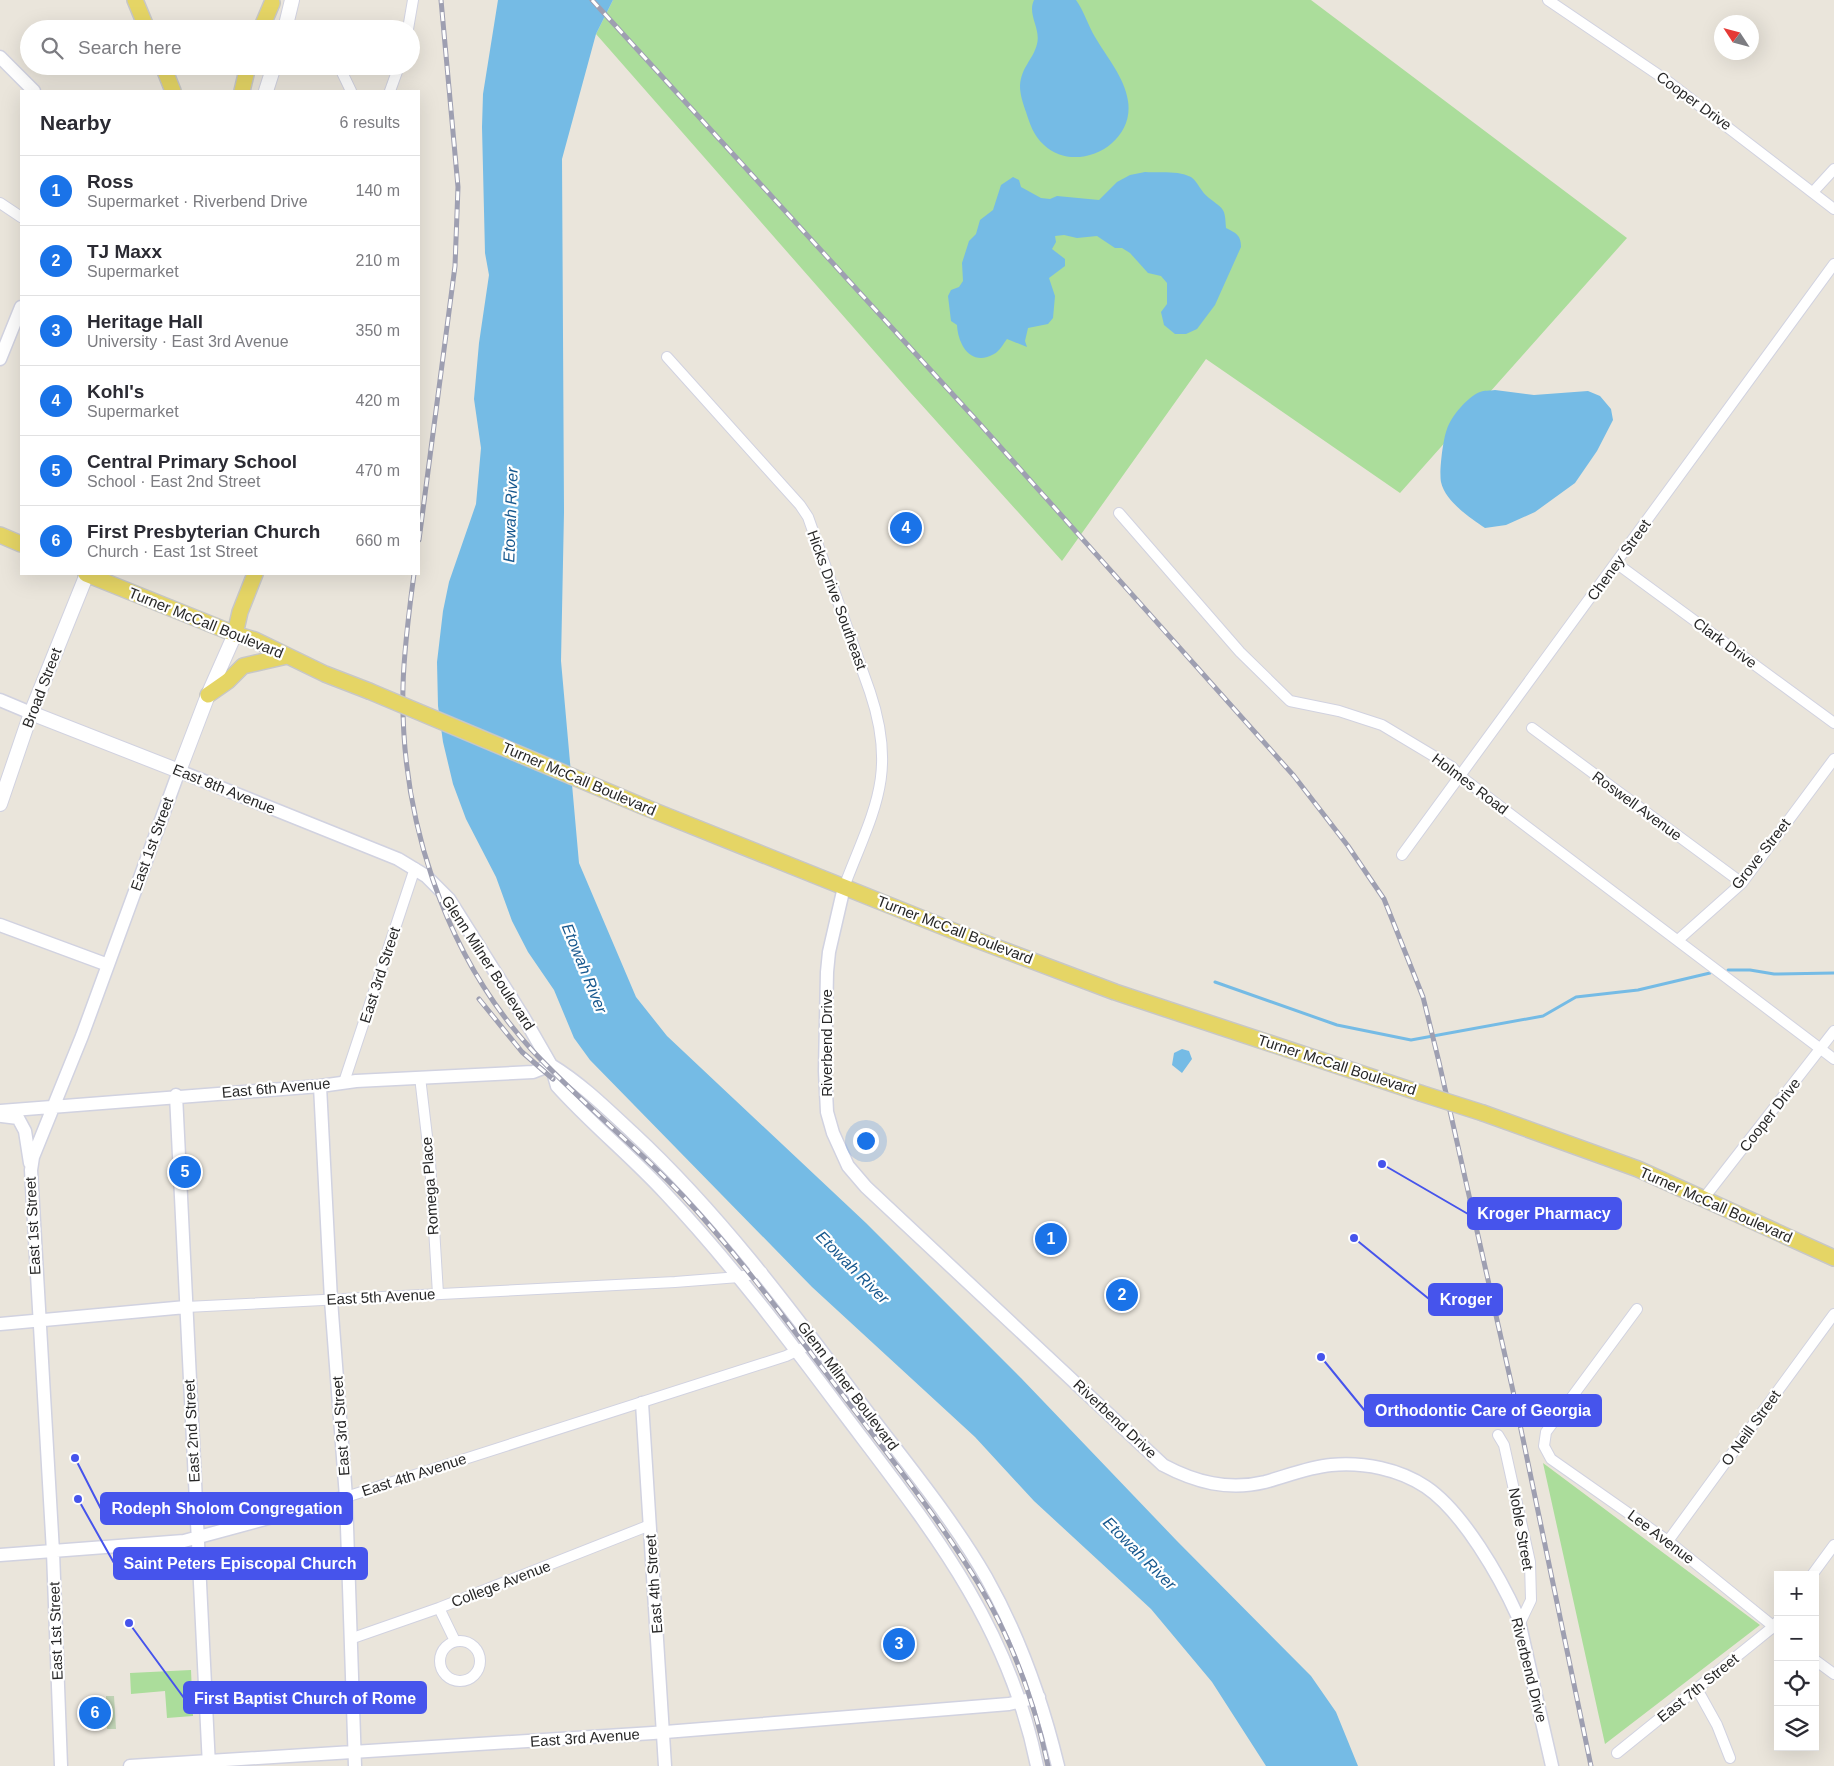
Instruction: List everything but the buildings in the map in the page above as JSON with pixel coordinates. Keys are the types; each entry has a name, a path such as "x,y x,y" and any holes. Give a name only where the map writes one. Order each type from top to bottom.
{"main road":[{"path":"135,0 143,20"},
{"path":"287,20 292,0"},
{"path":"266,20 272,2"},
{"path":"166,75 173,90"},
{"path":"242,90 246,75"},
{"path":"247,90 251,75"},
{"path":"266,90 271,75"},
{"path":"0,536 20,544"},
{"name":"Broad Street","path":"0,804 31,713 87,575"},
{"name":"Turner McCall Boulevard","path":"89,575 235,634 255,640 287,656 647,808 961,934 1116,992 1483,1113 1638,1169 1834,1258"},
{"path":"235,634 240,612 255,575"},
{"name":"East 1st Street","path":"179,771 208,695 235,634"},
{"path":"208,695 228,681 243,666 287,656"},
{"name":"East 8th Avenue","path":"31,713 179,771"}],"street":[{"path":"410,20 413,0"},
{"name":"Cooper Drive","path":"1555,2 1673,85 1834,209"},
{"path":"0,57 33,90"},
{"path":"343,75 351,90"},
{"path":"390,90 396,75"},
{"path":"1813,192 1834,169"},
{"path":"0,203 20,216"},
{"name":"Cheney Street","path":"1402,855 1834,264"},
{"path":"0,358 20,309"},
{"name":"Hicks Drive Southeast","path":"667,357 800,505 808,517 870,692 879,720 884,756 880,790 873,814 844,887"},
{"name":"Holmes Road","path":"1120,513 1240,652 1290,701 1339,711 1382,725 1452,768 1460,776 1834,1059"},
{"name":"Clark Drive","path":"1616,564 1834,723"},
{"path":"0,700 31,713"},
{"name":"Roswell Avenue","path":"1532,728 1742,883"},
{"name":"Grove Street","path":"1678,940 1742,883 1834,759"},
{"name":"East 8th Avenue","path":"179,771 371,848 415,868"},
{"name":"East 1st Street","path":"61,1766 53,1552 30,1170 33,1157 54,1108 179,771"},
{"name":"Glenn Milner Boulevard","path":"415,868 449,898 551,1065 557,1086 664,1191 740,1277 952,1561 994,1637 1019,1702 1037,1766"},
{"name":"East 3rd Street","path":"344,1082 415,868"},
{"name":"Riverbend Drive","path":"844,887 828,952 824,1071 827,1112 835,1139 848,1166 866,1187 1163,1465 1181,1475 1209,1484 1235,1487 1332,1465 1371,1466 1410,1478 1440,1499 1469,1533 1509,1597 1520,1623 1552,1766"},
{"path":"0,925 108,965"},
{"name":"Cooper Drive","path":"1704,1198 1834,1031"},
{"name":"Glenn Milner Boulevard","path":"551,1065 577,1081 646,1145 695,1195 762,1272 967,1545 1016,1636 1039,1697 1058,1766"},
{"name":"East 6th Avenue","path":"0,1111 54,1108 176,1095 320,1086 344,1082 533,1072 551,1065"},
{"name":"Romega Place","path":"420,1077 430,1162 438,1294"},
{"name":"East 3rd Street","path":"320,1086 332,1300 346,1497 356,1766"},
{"name":"East 2nd Street","path":"176,1095 209,1764"},
{"path":"0,1115 18,1118 23,1125 30,1170"},
{"name":"East 5th Avenue","path":"0,1324 186,1308 740,1277 762,1272"},
{"name":"Lee Avenue","path":"1637,1308 1546,1432 1544,1446 1551,1459 1668,1541 1774,1624"},
{"name":"O Neill Street","path":"1668,1541 1834,1314"},
{"name":"East 4th Avenue","path":"0,1555 198,1539 346,1497 642,1403 797,1351 815,1342"},
{"name":"East 4th Street","path":"642,1403 665,1766"},
{"name":"Noble Street","path":"1498,1435 1504,1445 1530,1562 1531,1600 1520,1623"},
{"name":"College Avenue","path":"350,1639 439,1608 650,1526"},
{"path":"1815,1571 1834,1545"},
{"path":"439,1608 455,1641"},
{"name":"East 7th Street","path":"1617,1753 1774,1628"},
{"path":"455,1641 469,1642 478,1650 480,1657 478,1671 463,1681 447,1676 440,1665 442,1652 446,1646 455,1641"},
{"path":"1816,1661 1834,1674"},
{"path":"1697,1688 1717,1725 1730,1758"},
{"name":"East 3rd Avenue","path":"130,1766 209,1764 355,1752 663,1732 1019,1702 1039,1697"}],"green space":[{"path":"613,0 1311,0 1627,238 1400,493 1206,359 1062,561 910,392 596,34"},
{"path":"1543,1463 1760,1625 1605,1744"},
{"path":"191,1670 193,1716 167,1718 165,1691 131,1694 130,1673"},
{"path":"106,1696 114,1696 116,1729 107,1729"}],"water":[{"name":"Etowah River","path":"498,0 613,0 596,34 562,159 564,512 561,661 579,863 636,997 667,1036 866,1223 1021,1378 1177,1541 1311,1676 1336,1712 1358,1766 1266,1766 1212,1682 1151,1609 1034,1501 975,1437 812,1287 590,1060 574,1038 554,990 528,952 512,921 496,877 466,819 453,784 443,742 438,706 437,662 443,611 449,582 476,504 481,448 474,399 479,343 489,275 485,253 483,94"},
{"path":"1034,0 1076,0 1123,84 1128,101 1128,117 1122,131 1113,142 1101,151 1086,156 1072,157 1057,154 1044,145 1032,129 1020,86 1021,79 1033,55 1038,38 1032,11"},
{"path":"1145,172 1174,173 1191,177 1206,196 1221,207 1225,216 1226,228 1235,233 1240,240 1241,247 1215,305 1197,329 1186,334 1175,334 1164,325 1161,312 1167,304 1167,283 1161,276 1148,273 1130,253 1122,248 1115,248 1097,236 1077,238 1064,235 1055,236 1056,242 1052,249 1065,259 1065,266 1049,278 1055,296 1053,318 1048,324 1028,328 1025,341 1027,347 1007,339 998,351 986,357 979,358 967,352 960,340 957,325 951,321 948,296 951,290 959,287 963,281 962,263 969,241 976,234 980,220 993,210 1001,185 1013,177 1019,180 1021,187 1041,198 1050,199 1057,196 1099,200 1117,182 1130,175"},
{"path":"1495,390 1534,395 1588,391 1600,396 1611,409 1613,420 1597,451 1575,483 1535,512 1506,525 1485,528 1447,496 1441,482 1441,463 1449,424 1456,413 1475,395 1483,391"},
{"path":"1182,1049 1189,1051 1192,1059 1182,1073 1172,1065 1174,1053"}],"waterway":[{"path":"1728,970 1750,970 1774,974 1834,973"},
{"path":"1215,982 1337,1025 1411,1040 1543,1016 1576,997 1638,990 1710,973"}],"railway":[{"path":"420,532 455,266 458,187 441,0"},
{"path":"592,0 979,423 1294,776 1348,846 1384,899 1423,997 1439,1062 1513,1391 1591,1766"},
{"path":"414,575 403,686 404,735 409,784 419,832 433,880 451,926 473,970 500,1011 531,1049 568,1087 665,1177 725,1244 785,1318 929,1510 978,1583 1001,1626 1029,1695 1048,1766"},
{"path":"479,999 522,1052 553,1079"}],"place":[{"name":"Kohl's","path":"906,528"},
{"name":"Kroger Pharmacy","path":"1382,1164"},
{"name":"Central Primary School","path":"185,1172"},
{"name":"Kroger","path":"1354,1238"},
{"name":"Ross","path":"1051,1239"},
{"name":"TJ Maxx","path":"1122,1295"},
{"name":"Orthodontic Care of Georgia","path":"1321,1357"},
{"name":"Rodeph Sholom Congregation","path":"75,1458"},
{"name":"Saint Peters Episcopal Church","path":"78,1499"},
{"name":"First Baptist Church of Rome","path":"129,1623"},
{"name":"Heritage Hall","path":"899,1644"},
{"name":"First Presbyterian Church","path":"95,1713"}]}
